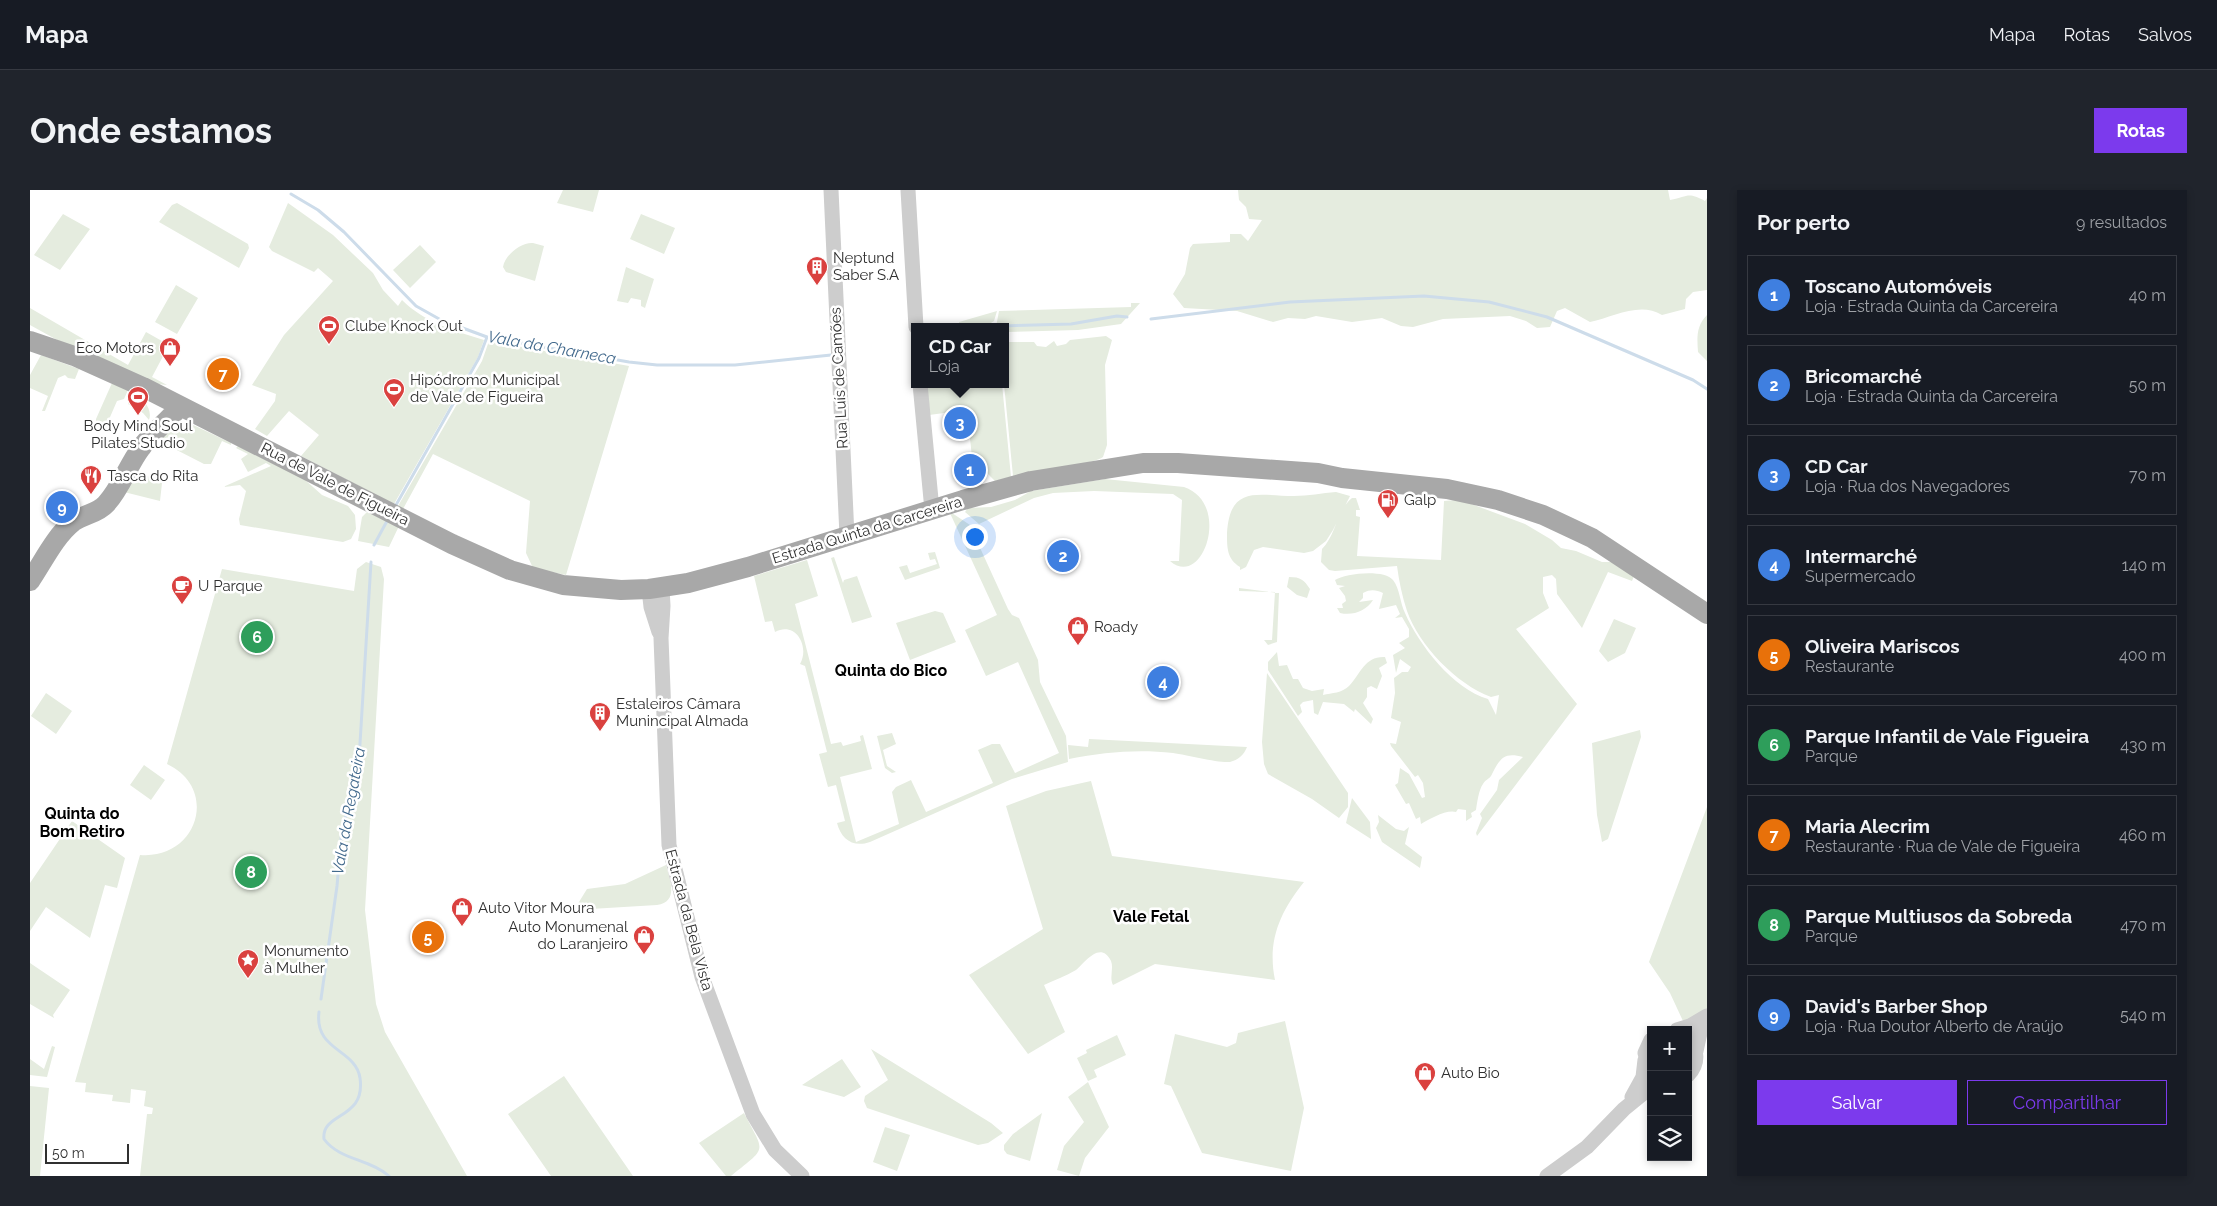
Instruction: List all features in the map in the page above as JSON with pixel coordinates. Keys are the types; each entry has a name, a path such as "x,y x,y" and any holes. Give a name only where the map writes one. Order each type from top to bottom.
{"main road":[{"name":"Rua de Vale de Figueira","path":"30,341 100,367 452,544 510,570 541,580 585,588 656,588"},
{"path":"30,581 67,528 80,518 93,513 111,499 149,438 168,422 174,403"},
{"name":"Estrada Quinta da Carcereira","path":"656,588 714,577 1031,481 1115,468 1260,482 1322,484 1342,478 1414,484 1462,491 1498,500 1543,515 1592,538 1618,553 1707,614"}],"street":[{"name":"Rua Luís de Camões","path":"831,190 847,536"},
{"path":"908,190 916,323"},
{"path":"920,388 932,510"},
{"name":"Estrada da Bela Vista","path":"656,588 663,606 661,638 669,845 702,978 752,1114 775,1150 802,1176"},
{"path":"1690,1026 1707,1016"},
{"path":"1692,1069 1695,1065 1692,1044 1707,1020"},
{"path":"1624,1109 1640,1085 1647,1068"},
{"path":"1547,1176 1586,1146 1624,1109 1647,1090"}],"shaded area":[{"path":"563,190 599,190 593,212 557,203"},
{"path":"1238,190 1668,190 1670,200 1691,195 1705,201 1707,198 1707,290 1693,292 1686,299 1685,309 1662,315 1645,309 1626,311 1590,322 1565,308 1557,311 1550,327 1537,328 1526,321 1510,316 1443,319 1413,327 1401,326 1382,318 1352,322 1316,316 1305,319 1288,318 1273,322 1237,311 1184,308 1173,294 1185,274 1190,248 1193,244 1230,242 1230,234 1241,234 1248,241 1262,220 1249,219 1246,207 1239,200"},
{"path":"177,203 248,244 249,248 239,268 159,222 172,205"},
{"path":"288,203 333,235 373,273 383,290 398,306 402,300 430,320 484,340 478,357 394,504 301,456 319,435 289,411 267,436 255,429 275,401 276,394 252,385 284,335 333,281 318,268 314,272 272,251 269,247"},
{"path":"63,214 90,229 60,270 34,255"},
{"path":"641,214 675,228 664,254 630,239"},
{"path":"533,243 544,246 535,281 506,272 503,267 504,262 510,254 519,247"},
{"path":"420,245 436,262 410,288 393,270"},
{"path":"626,267 654,279 645,308 641,306 641,300 631,298 628,303 617,301"},
{"path":"176,285 198,298 177,334 155,322"},
{"path":"1131,303 1140,303 1121,324 1078,330 1009,332 1009,323 997,323 999,311 1131,307"},
{"path":"30,308 128,365 146,332 169,345 152,377 167,385 158,384 59,341 30,325"},
{"path":"997,311 994,321 991,323 959,322"},
{"path":"1707,315 1707,361 1698,352 1697,342 1699,328"},
{"path":"1106,336 1112,340 1105,365 1107,445 1103,457 1076,465 1013,476 1004,388 1009,388 1009,342 1034,342 1037,346 1046,347 1054,341 1057,346 1066,344 1070,340"},
{"path":"489,341 629,366 566,575 533,568 526,553 530,501 433,454 403,509 398,506 482,361"},
{"path":"41,355 79,369 75,379 68,378 65,375 58,378 45,411 42,411 48,396 30,388 30,375"},
{"path":"112,383 128,390 124,399 117,401 107,424 99,426 96,424 96,419"},
{"path":"926,388 1002,388 1011,477 995,481 986,472 974,476 967,410 929,415"},
{"path":"133,393 146,404 150,412 149,420 143,413 128,404"},
{"path":"182,422 187,422 231,443 231,445 222,441 211,464 204,464 165,444 168,439 162,438"},
{"path":"238,446 304,479 322,495 348,506 355,515 356,529 351,539 343,542 240,525 239,519 246,491 240,485 223,487 271,466 266,463 248,472 241,459 248,454 236,448"},
{"path":"137,471 162,483 160,501 124,492"},
{"path":"1105,479 1184,487 1199,496 1207,509 1209,525 1207,541 1202,555 1193,564 1182,567 1170,561 1179,561 1182,500 1173,494 1094,491 1053,493 1034,498 979,524 965,512 968,508 991,507 1015,500 1031,491"},
{"path":"1336,492 1350,496 1326,541 1313,551 1304,553 1263,547 1254,550 1246,567 1240,570 1240,567 1230,557 1227,533 1229,517 1240,500 1248,496 1258,495 1299,496"},
{"path":"1352,498 1356,498 1360,510 1356,510 1356,516 1360,517 1357,556 1441,560 1444,501 1456,500 1525,524 1552,540 1561,548 1576,551 1602,562 1612,562 1634,576 1632,581 1608,572 1582,628 1557,594 1556,579 1552,575 1543,577 1543,593 1549,608 1516,629 1577,704 1477,836 1476,833 1482,818 1480,814 1497,790 1499,780 1523,757 1511,755 1499,761 1491,776 1482,786 1476,810 1471,813 1472,817 1466,821 1466,810 1458,809 1456,812 1443,813 1421,824 1420,817 1416,819 1409,803 1406,804 1395,785 1398,783 1400,768 1409,774 1422,798 1425,797 1423,783 1418,775 1415,777 1390,743 1396,744 1401,722 1391,718 1395,693 1394,678 1402,672 1408,672 1411,667 1400,659 1396,673 1393,655 1405,648 1399,643 1409,637 1409,629 1402,617 1395,618 1400,614 1396,605 1379,609 1383,593 1376,591 1363,593 1363,598 1359,602 1373,600 1363,610 1350,614 1340,613 1337,608 1343,608 1342,604 1346,601 1339,588 1345,586 1337,585 1335,580 1365,573 1382,574 1389,577 1393,580 1399,592 1403,609 1419,639 1450,676 1475,694 1488,699 1496,715 1499,695 1491,697 1465,683 1440,662 1430,650 1420,637 1407,611 1397,566 1335,571 1329,570 1321,562 1322,549 1327,543 1343,509"},
{"path":"949,511 976,529 976,539 1008,609 1012,615 1019,618 1038,660 1040,682 1066,736 1068,762 1012,779 870,842 864,844 853,843 841,834 839,829 837,823 845,821 836,785 828,787 819,754 827,752 805,666 800,664 803,657 802,644 795,633 789,630 775,632 772,621 765,622 754,576 807,560 818,596 795,604 831,744 841,742 843,746 861,741 860,736 863,735 872,769 840,777 856,842 899,824 892,792 896,787 911,780 926,812 993,783 978,750 992,744 1000,744 1015,773 1059,753 1018,662 986,676 965,630 997,615"},
{"path":"367,512 399,526 389,547 358,541 362,517"},
{"path":"935,552 940,568 905,580 899,567 907,565 910,573 937,564 935,559 930,560 928,553"},
{"path":"834,557 843,583 844,580 857,576 872,617 852,623 831,558"},
{"path":"366,562 381,567 384,579 365,910 376,1004 385,1032 467,1176 140,1176 147,1114 152,1114 153,1108 144,1106 146,1091 131,1089 130,1103 112,1101 113,1095 85,1092 86,1083 75,1082 140,855 160,854 176,846 188,835 195,821 197,805 193,789 183,775 167,764 222,569 354,591 357,569"},
{"path":"1289,577 1299,578 1306,583 1310,589 1307,598 1297,595 1287,587"},
{"path":"1239,588 1270,592 1239,591"},
{"path":"1275,592 1279,593 1277,642 1268,645 1264,640 1272,640"},
{"path":"935,611 943,613 956,642 910,660 896,623"},
{"path":"1614,619 1636,628 1625,653 1608,662 1599,651"},
{"path":"1277,652 1279,666 1287,665 1293,679 1298,679 1303,688 1312,691 1324,689 1323,695 1343,690 1349,686 1368,662 1378,657 1385,657 1387,663 1379,668 1382,676 1377,689 1371,686 1367,688 1367,697 1363,703 1373,719 1371,724 1355,709 1354,712 1344,704 1323,702 1318,715 1314,713 1313,700 1303,702 1300,705 1302,712 1298,716 1268,670 1268,662"},
{"path":"1267,673 1348,793 1348,807 1339,818 1312,799 1268,774 1264,764 1262,742"},
{"path":"46,693 72,711 56,734 31,716"},
{"path":"1640,730 1641,737 1608,839 1602,842 1597,815 1592,743"},
{"path":"892,733 896,744 883,750 887,766 896,772 892,773 885,768 877,736"},
{"path":"1089,739 1247,747 1240,757 1230,762 1147,751 1108,753 1069,759 1068,745 1088,747"},
{"path":"144,765 165,780 151,800 130,785"},
{"path":"1091,781 1112,856 1304,882 1288,904 1274,940 1273,966 1275,980 1155,964 1113,985 1111,961 1102,952 1097,953 1087,959 1076,970 1044,985 1065,1032 1028,1054 969,975 1043,929 1006,806 1046,791"},
{"path":"1352,798 1370,822 1371,839 1346,823"},
{"path":"1707,807 1707,1009 1693,1020 1683,1021 1670,993 1649,962"},
{"path":"1378,815 1396,829 1404,831 1409,827 1405,844 1422,857 1420,868 1382,842 1376,828 1379,822"},
{"path":"72,821 125,858 117,888 105,885 90,938 46,907 30,931 30,883"},
{"path":"666,865 671,895 664,903 574,910 587,889 625,884"},
{"path":"30,963 70,990 53,1015 54,1018 30,1004"},
{"path":"1285,1021 1304,1108 1291,1171 1202,1153 1171,1086 1164,1084 1175,1034 1227,1047 1236,1043 1238,1033"},
{"path":"1117,1035 1126,1055 1094,1070 1097,1077 1088,1081 1077,1058 1087,1053 1086,1050"},
{"path":"52,1046 55,1047 47,1077 30,1075 30,1059 44,1069"},
{"path":"871,1049 991,1123 1003,1133 988,1143 978,1145 867,1108 864,1101 865,1096 888,1080"},
{"path":"842,1059 861,1087 844,1097 802,1085"},
{"path":"564,1076 633,1176 551,1176 508,1114"},
{"path":"1088,1082 1109,1127 1085,1158 1079,1176 1057,1170 1064,1146 1084,1122 1068,1097"},
{"path":"30,1086 49,1088 40,1176 30,1176"},
{"path":"744,1113 759,1143 759,1149 752,1159 731,1176 726,1176 699,1143"},
{"path":"1042,1113 1030,1161 1007,1154 1004,1150 1004,1145 1013,1134"},
{"path":"885,1127 910,1135 897,1171 873,1162"}],"waterway":[{"name":"Vala da Charneca","path":"291,194 318,210 344,232 416,306 441,320 487,337 629,362 657,365 735,365 831,355"},
{"path":"1151,319 1290,302 1424,296 1489,302 1547,317 1693,380 1707,389"},
{"path":"1009,326 1071,324 1117,316 1127,317"},
{"name":"Vala da Regateira","path":"396,505 479,358 487,337"},
{"path":"374,545 387,521"},
{"name":"Vala da Regateira","path":"321,999 337,886 342,828 356,783 359,760 371,562"},
{"name":"Vala da Regateira","path":"319,1012 319,1025 323,1035 351,1061 357,1068 360,1078 360,1092 356,1101 350,1109 329,1124 325,1130 324,1139 338,1151 373,1166 389,1176"}],"place":[{"name":"Neptund Saber S.A","path":"817,286"},
{"name":"Clube Knock Out","path":"329,345"},
{"name":"Eco Motors","path":"170,367"},
{"name":"Maria Alecrim","path":"223,374"},
{"name":"Hipódromo Municipal de Vale de Figueira","path":"394,408"},
{"name":"Body Mind Soul Pilates Studio","path":"138,416"},
{"name":"CD Car","path":"960,423"},
{"name":"Toscano Automóveis","path":"970,470"},
{"name":"Tasca do Rita","path":"91,495"},
{"name":"David's Barber Shop","path":"62,507"},
{"name":"Galp","path":"1388,519"},
{"name":"Bricomarché","path":"1063,556"},
{"name":"U Parque","path":"182,605"},
{"name":"Parque Infantil de Vale Figueira","path":"257,637"},
{"name":"Roady","path":"1078,646"},
{"name":"Intermarché","path":"1163,682"},
{"name":"Estaleiros Câmara Munincipal Almada","path":"600,732"},
{"name":"Parque Multiusos da Sobreda","path":"251,872"},
{"name":"Auto Vitor Moura","path":"462,927"},
{"name":"Oliveira Mariscos","path":"428,937"},
{"name":"Auto Monumenal do Laranjeiro","path":"644,955"},
{"name":"Monumento à Mulher","path":"248,979"},
{"name":"Auto Bio","path":"1425,1092"}],"district":[{"name":"Quinta do Bico","path":"891,670"},
{"name":"Quinta do Bom Retiro","path":"82,822"},
{"name":"Vale Fetal","path":"1151,916"}]}
